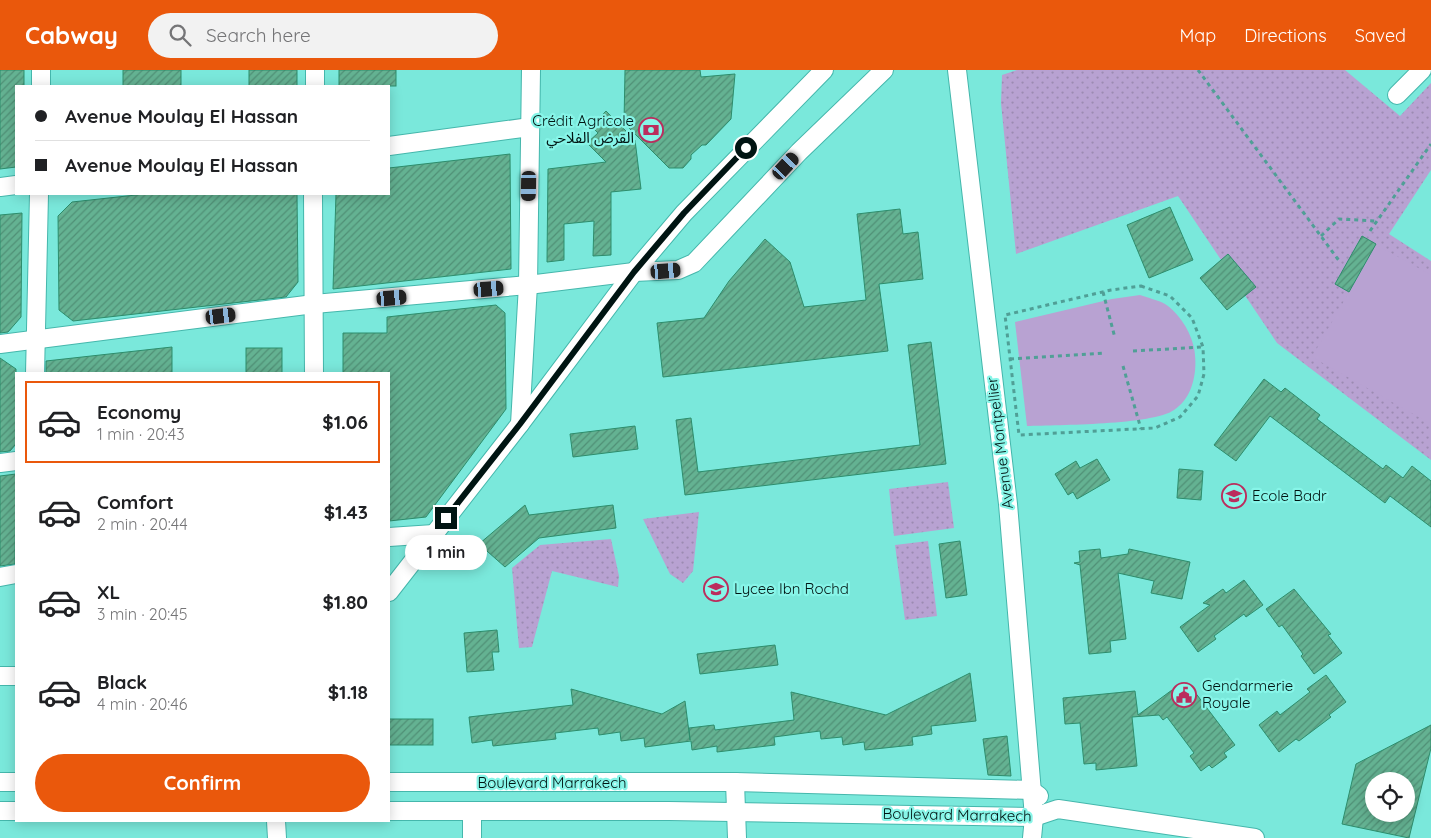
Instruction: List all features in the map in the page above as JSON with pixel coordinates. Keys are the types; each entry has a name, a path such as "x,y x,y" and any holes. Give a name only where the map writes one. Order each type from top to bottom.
{"street":[{"path":"41,70 41,85"},
{"path":"315,70 315,85"},
{"path":"520,424 528,285 531,70"},
{"path":"390,591 520,424 634,272 684,213 824,70"},
{"path":"0,344 314,304 528,285 634,272 678,270 694,263 799,152 884,70"},
{"name":"Avenue Montpellier","path":"957,70 1008,504 1034,817 1032,838"},
{"path":"1397,95 1422,70"},
{"path":"390,146 530,127"},
{"path":"0,187 15,185"},
{"path":"35,372 38,195"},
{"path":"313,195 314,372"},
{"path":"0,463 15,461"},
{"path":"390,537 434,534"},
{"path":"0,577 15,574"},
{"path":"0,676 15,676"},
{"path":"0,782 15,782"},
{"name":"Boulevard Marrakech","path":"390,782 735,782 1031,790 1058,809"},
{"path":"735,782 738,813 737,838"},
{"path":"1058,809 1255,838"},
{"name":"Boulevard Marrakech","path":"390,811 669,811 1034,817 1058,809"},
{"path":"0,811 15,811"},
{"path":"472,812 472,838"},
{"path":"276,822 277,838"}],"path":[{"path":"1198,70 1340,262"},
{"path":"1370,230 1431,144"},
{"path":"1321,236 1339,219 1377,221"},
{"path":"1141,286 1170,296 1192,318 1203,347 1204,374 1198,396 1180,417 1155,428 1019,435 1005,315 1103,292 1141,286"},
{"path":"1103,292 1115,338"},
{"path":"1133,351 1203,347"},
{"path":"1010,359 1104,353"},
{"path":"1122,366 1141,429"}],"shaded area":[{"path":"1017,70 1345,70 1400,116 1431,83 1431,170 1389,234 1431,261 1431,460 1277,343 1178,196 1016,254 1001,103 1002,75"},
{"path":"1362,237 1431,275 1431,424 1312,357 1349,292"},
{"path":"1140,295 1170,308 1184,323 1190,336 1194,348 1195,373 1190,390 1181,404 1163,415 1147,419 1027,426 1015,322 1112,299"},
{"path":"948,482 954,528 894,536 889,489"},
{"path":"699,512 693,571 683,583 670,574 643,519"},
{"path":"611,539 619,576 618,587 552,571 532,647 519,648 512,568 540,545"},
{"path":"928,541 937,616 905,620 895,545"}],"building":[{"path":"0,70 24,70 24,85 15,85 15,167 0,169"},
{"path":"123,70 181,70 181,85 123,85"},
{"path":"249,70 297,70 297,85 249,85"},
{"path":"339,70 396,70 396,86 339,85"},
{"path":"625,70 700,70 701,77 735,74 731,119 706,145 702,145 691,155 691,159 683,168 669,168 624,123"},
{"path":"606,111 635,140 641,189 611,192 611,255 593,256 594,221 564,224 564,260 547,262 548,169 606,162 587,143 598,133 591,126"},
{"path":"510,154 511,269 333,289 336,195 390,195 390,168"},
{"path":"136,195 297,195 298,282 286,297 73,321 59,310 58,216 72,202"},
{"path":"1170,207 1193,260 1149,278 1127,225"},
{"path":"900,209 903,234 918,232 923,279 879,284 888,351 663,377 657,323 704,318 729,281 765,239 790,262 804,307 866,300 857,214"},
{"path":"22,213 21,317 8,332 0,333 0,215"},
{"path":"1362,236 1376,244 1349,292 1335,284"},
{"path":"1228,254 1256,287 1227,310 1200,278"},
{"path":"496,305 505,313 506,409 426,517 390,521 390,372 343,372 343,333 387,333 387,317"},
{"path":"931,342 946,464 685,495 676,420 691,418 698,472 920,445 908,345"},
{"path":"172,347 172,372 46,372 46,361"},
{"path":"246,348 282,348 282,372 246,372"},
{"path":"0,358 16,369 16,372 15,445 10,451 0,452"},
{"path":"1264,379 1281,392 1285,388 1320,415 1317,419 1383,469 1386,465 1403,478 1412,466 1431,481 1431,527 1390,496 1385,503 1270,416 1236,461 1214,445"},
{"path":"635,426 638,449 573,457 570,434"},
{"path":"1097,459 1110,480 1077,499 1073,492 1068,495 1055,474 1076,461 1080,468"},
{"path":"1179,469 1203,471 1201,500 1177,498"},
{"path":"15,474 15,564 0,566 0,476"},
{"path":"525,505 529,515 613,505 616,528 539,538 505,567 479,544"},
{"path":"960,541 967,595 946,598 939,544"},
{"path":"1100,549 1101,558 1128,554 1129,549 1190,562 1182,599 1151,593 1154,581 1118,573 1126,639 1110,641 1111,652 1089,654 1080,565 1074,563 1080,562 1079,551"},
{"path":"1244,580 1263,605 1246,617 1244,614 1214,636 1216,639 1198,652 1180,627 1210,605 1203,603 1223,589 1226,593"},
{"path":"1294,589 1331,634 1328,635 1342,653 1314,674 1301,656 1303,654 1282,625 1279,627 1266,609"},
{"path":"497,630 499,652 492,652 494,670 467,672 464,633"},
{"path":"775,645 778,665 700,674 697,654"},
{"path":"970,673 976,721 931,726 932,734 912,737 913,745 865,750 864,742 843,745 842,737 821,739 820,731 774,737 775,745 717,752 717,746 692,750 691,741 645,747 644,738 621,741 620,732 599,735 598,728 555,733 556,739 493,746 492,740 472,743 469,717 573,705 571,689 662,714 685,701 690,740 689,728 714,725 715,730 794,720 791,692 886,715"},
{"path":"1326,675 1346,702 1329,715 1331,717 1299,741 1296,739 1279,752 1259,725 1277,711 1280,715 1310,692 1307,689"},
{"path":"1188,683 1235,745 1224,753 1227,757 1212,768 1209,765 1201,771 1190,756 1194,753 1167,717 1163,720 1159,715 1132,717 1137,766 1096,770 1096,763 1084,764 1080,723 1065,724 1063,698 1135,691 1138,715 1172,690 1175,693"},
{"path":"390,719 433,719 433,745 390,745"},
{"path":"1431,725 1431,748 1415,813 1415,772 1365,772 1365,822 1413,822 1409,838 1342,824 1356,764"},
{"path":"1007,736 1011,776 988,775 983,739"}],"place":[{"name":"Crédit Agricole القرض الفلاحي","path":"651,130"},
{"name":"Ecole Badr","path":"1234,496"},
{"name":"Lycee Ibn Rochd","path":"716,589"},
{"name":"Gendarmerie Royale","path":"1184,695"}],"route":[{"path":"446,518 520,424 634,272 684,213 746,148"}]}
